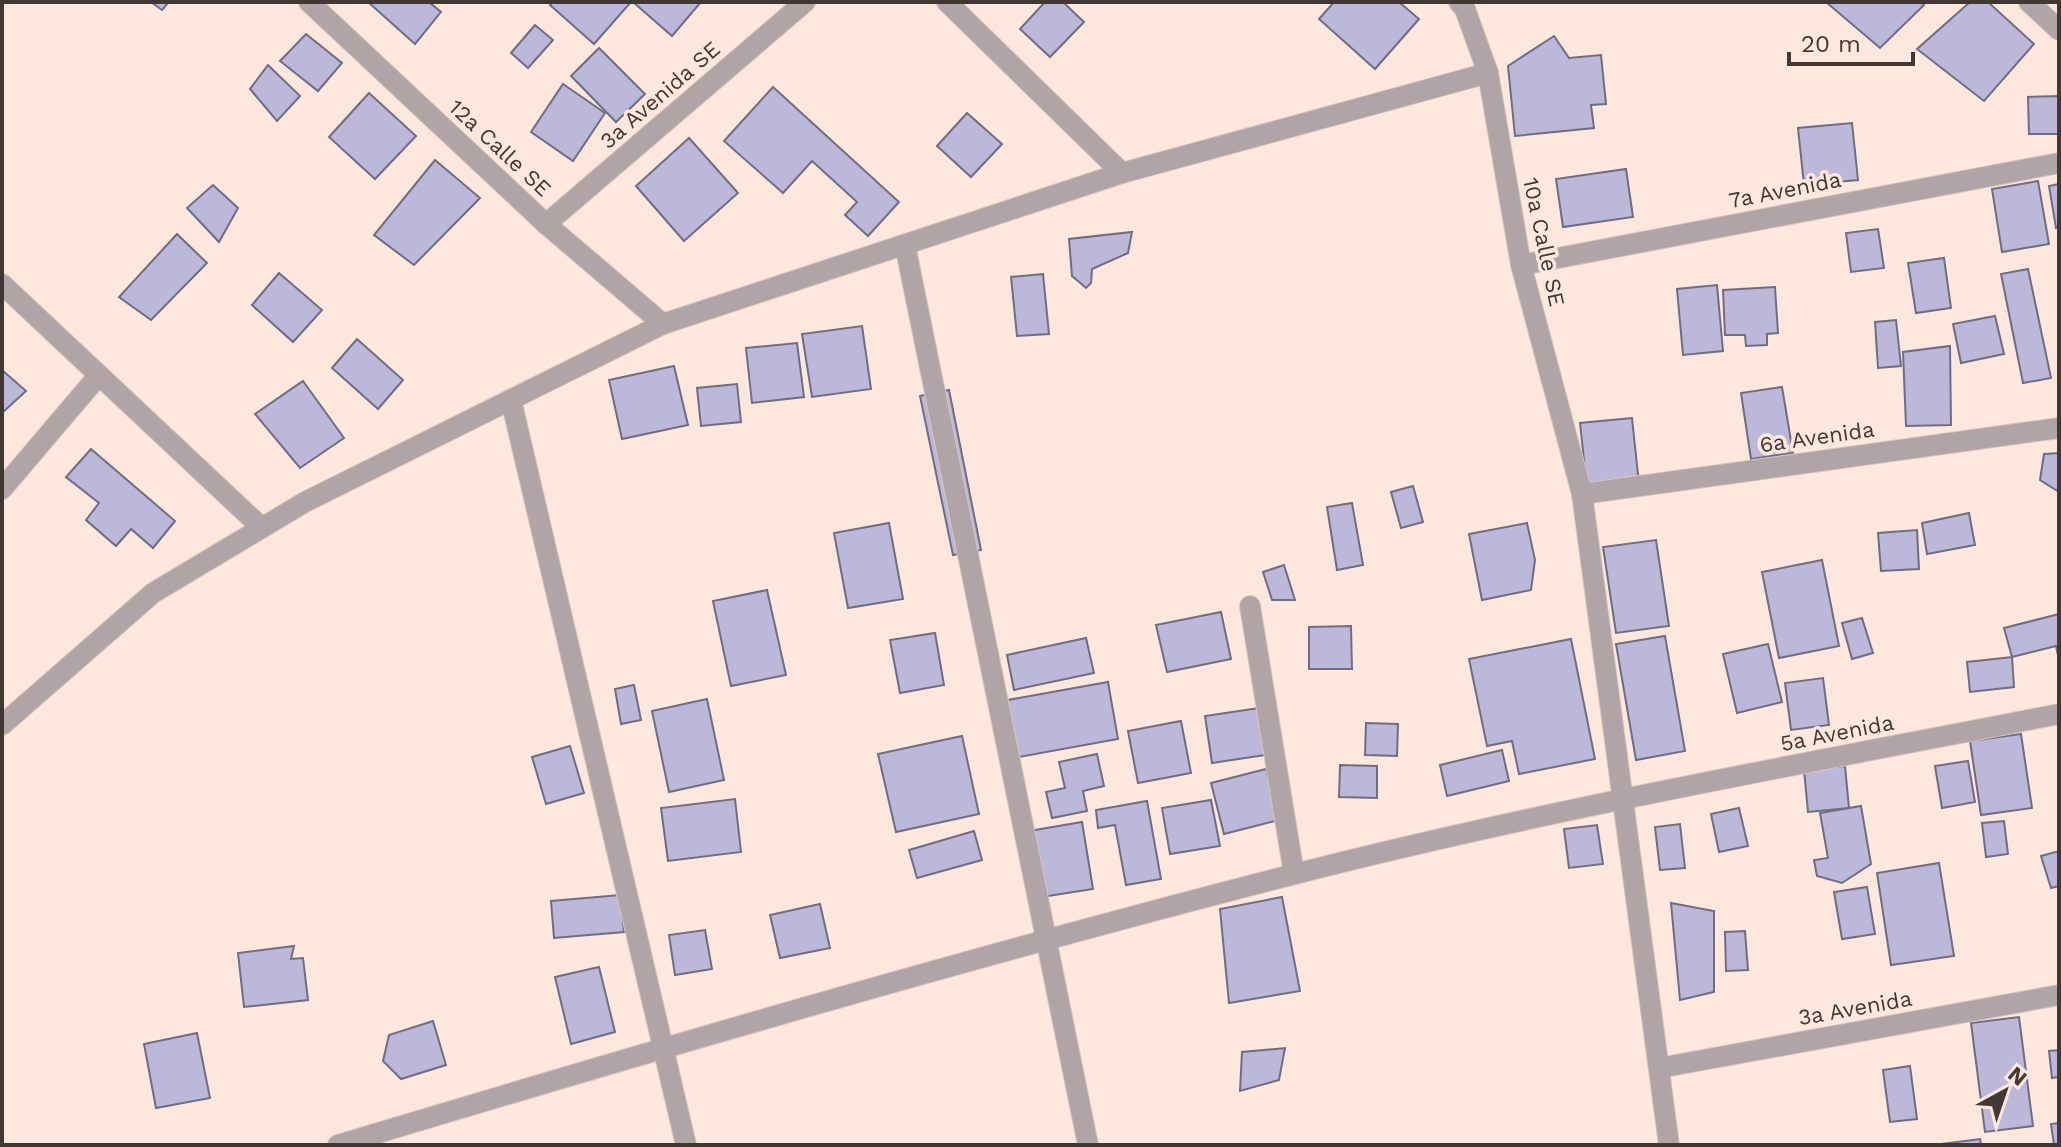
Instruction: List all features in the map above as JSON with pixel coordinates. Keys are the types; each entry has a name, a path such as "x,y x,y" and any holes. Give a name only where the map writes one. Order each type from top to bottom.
{"street":[{"name":"12a Calle SE","path":"309,2 546,224 663,324"},
{"name":"3a Avenida SE","path":"546,224 805,2"},
{"path":"947,2 1122,173"},
{"name":"10a Calle SE","path":"1459,2 1465,9 1488,73 1521,265 1582,494 1669,1145"},
{"path":"2029,2 2059,30"},
{"path":"2,725 153,593 305,502 663,324 1122,173 1488,73"},
{"name":"7a Avenida","path":"1521,265 2059,163"},
{"path":"905,245 1044,941 1088,1145"},
{"path":"2,284 262,528"},
{"path":"2,489 99,375"},
{"path":"511,400 686,1145"},
{"name":"6a Avenida","path":"1582,494 2059,428"},
{"path":"1250,606 1294,874"},
{"name":"5a Avenida","path":"338,1145 663,1047 1294,874 1624,799 2059,714"},
{"name":"3a Avenida","path":"1659,1068 2059,995"}],"building":[{"path":"151,2 169,2 162,10"},
{"path":"368,2 429,2 441,12 415,44"},
{"path":"553,2 631,2 594,44 550,5"},
{"path":"633,2 701,2 672,36"},
{"path":"1045,2 1063,2 1084,22 1050,57 1020,29"},
{"path":"1334,2 1399,2 1419,19 1375,69 1319,19"},
{"path":"1826,2 1921,2 1924,5 1880,48"},
{"path":"1970,2 1988,2 2034,44 1984,101 1917,49"},
{"path":"535,25 553,40 528,68 511,53"},
{"path":"306,34 342,63 318,91 280,61"},
{"path":"1554,36 1569,58 1601,55 1606,104 1591,105 1594,128 1515,136 1508,66"},
{"path":"599,48 645,94 616,122 571,76"},
{"path":"268,65 300,96 277,121 250,89"},
{"path":"563,84 605,113 573,161 531,132"},
{"path":"773,87 899,202 868,236 845,215 857,202 812,161 783,193 724,141"},
{"path":"369,93 416,136 375,179 329,137"},
{"path":"2059,96 2059,134 2029,134 2028,97"},
{"path":"967,113 1002,144 971,177 937,146"},
{"path":"1852,123 1858,180 1804,185 1798,128"},
{"path":"689,138 738,193 684,241 636,186"},
{"path":"435,160 480,198 414,265 374,235"},
{"path":"1626,169 1633,217 1563,227 1556,179"},
{"path":"2038,181 2049,244 2002,252 1992,189"},
{"path":"2059,184 2059,227 2056,228 2049,186"},
{"path":"213,185 238,208 219,242 187,208"},
{"path":"1878,229 1884,268 1851,272 1846,233"},
{"path":"1132,232 1128,253 1092,269 1091,283 1086,288 1072,276 1069,239"},
{"path":"177,234 207,263 151,320 119,297"},
{"path":"1944,258 1951,308 1916,313 1908,263"},
{"path":"2028,269 2051,378 2023,383 2001,274"},
{"path":"279,273 322,310 293,342 252,305"},
{"path":"1043,274 1049,334 1017,336 1011,277"},
{"path":"1717,285 1723,351 1683,355 1677,289"},
{"path":"1775,287 1778,333 1767,334 1767,345 1746,346 1745,335 1725,335 1723,290"},
{"path":"1995,316 2004,354 1961,363 1953,324"},
{"path":"1896,320 1901,366 1878,368 1875,322"},
{"path":"862,326 871,389 812,397 802,334"},
{"path":"357,339 403,380 378,409 332,368"},
{"path":"797,343 804,397 752,403 746,348"},
{"path":"1950,346 1951,425 1906,426 1903,352"},
{"path":"674,366 688,425 622,439 609,380"},
{"path":"2,370 26,391 2,413"},
{"path":"303,381 344,438 300,468 255,414"},
{"path":"737,384 741,422 701,426 697,388"},
{"path":"1782,387 1793,453 1751,459 1741,393"},
{"path":"949,390 981,550 953,555 920,396"},
{"path":"1632,418 1639,484 1587,488 1580,423"},
{"path":"91,449 175,521 153,548 131,529 116,546 86,520 99,503 66,477"},
{"path":"2059,453 2059,492 2040,480 2044,454"},
{"path":"1413,486 1423,522 1401,528 1391,492"},
{"path":"1352,503 1363,565 1337,570 1327,507"},
{"path":"1969,513 1975,545 1927,554 1922,523"},
{"path":"889,523 903,599 848,608 834,533"},
{"path":"1527,523 1535,560 1531,590 1482,600 1469,534"},
{"path":"1917,530 1919,569 1881,571 1878,533"},
{"path":"1656,540 1669,626 1616,633 1603,547"},
{"path":"1822,560 1839,646 1779,658 1762,572"},
{"path":"1284,565 1295,600 1272,600 1263,572"},
{"path":"767,590 786,675 731,686 713,601"},
{"path":"1221,612 1231,659 1167,672 1156,625"},
{"path":"2059,614 2059,660 2056,646 2012,657 2004,628"},
{"path":"1862,618 1873,653 1852,659 1842,623"},
{"path":"1351,626 1352,669 1309,669 1309,627"},
{"path":"935,633 944,685 900,693 890,640"},
{"path":"1665,636 1685,751 1636,760 1616,644"},
{"path":"1086,638 1094,673 1014,690 1007,655"},
{"path":"1571,639 1595,759 1519,774 1512,741 1487,746 1469,659"},
{"path":"1768,644 1782,702 1737,713 1723,654"},
{"path":"2012,657 2014,687 1970,692 1967,662"},
{"path":"1823,678 1829,725 1791,730 1785,683"},
{"path":"1108,682 1118,739 1013,758 1002,701"},
{"path":"634,685 641,720 621,724 615,689"},
{"path":"707,699 724,780 669,792 652,711"},
{"path":"1266,707 1272,754 1212,763 1205,716"},
{"path":"1181,721 1191,773 1138,783 1128,731"},
{"path":"1366,723 1398,724 1397,756 1365,755"},
{"path":"2021,734 2032,808 1981,815 1970,741"},
{"path":"962,736 979,814 896,832 878,754"},
{"path":"570,746 584,793 546,804 532,757"},
{"path":"1502,750 1509,781 1447,796 1440,765"},
{"path":"1097,754 1104,786 1083,791 1087,811 1052,818 1046,792 1065,788 1059,762"},
{"path":"1968,761 1975,802 1942,808 1935,766"},
{"path":"1340,765 1377,766 1377,798 1339,797"},
{"path":"1845,766 1849,808 1808,812 1804,770"},
{"path":"1266,769 1279,820 1224,834 1211,783"},
{"path":"735,799 741,852 668,861 661,808"},
{"path":"1211,800 1220,846 1170,854 1162,808"},
{"path":"1147,801 1161,879 1126,885 1115,825 1098,828 1096,810"},
{"path":"1861,806 1871,864 1842,883 1817,876 1814,860 1828,858 1820,813"},
{"path":"1739,808 1748,846 1719,852 1711,814"},
{"path":"2004,821 2008,854 1986,857 1982,823"},
{"path":"1082,822 1093,889 1035,898 1023,832"},
{"path":"1680,824 1685,868 1660,870 1655,827"},
{"path":"1597,825 1603,864 1569,868 1564,829"},
{"path":"974,831 982,860 917,878 909,850"},
{"path":"2059,851 2059,886 2051,888 2041,856"},
{"path":"1939,863 1954,956 1891,965 1877,873"},
{"path":"1867,887 1875,934 1842,939 1834,892"},
{"path":"620,895 624,932 554,938 551,901"},
{"path":"1282,897 1300,991 1229,1003 1220,909"},
{"path":"1671,903 1714,911 1714,992 1680,1000"},
{"path":"820,904 830,948 780,958 770,915"},
{"path":"705,930 712,969 675,975 669,935"},
{"path":"1745,931 1748,970 1726,971 1725,932"},
{"path":"294,946 291,959 303,958 308,1000 244,1007 238,953"},
{"path":"599,967 615,1032 571,1044 555,977"},
{"path":"2019,1017 2033,1126 1985,1132 1971,1023"},
{"path":"433,1021 446,1065 401,1079 383,1061 389,1035"},
{"path":"197,1033 210,1098 156,1108 144,1044"},
{"path":"1285,1048 1279,1080 1240,1091 1242,1052"},
{"path":"2059,1050 2059,1077 2052,1078 2049,1051"},
{"path":"1910,1066 1917,1119 1890,1122 1883,1070"},
{"path":"2059,1123 2059,1145 2054,1145 2051,1124"},
{"path":"1980,1139 1981,1145 1933,1145"}]}
